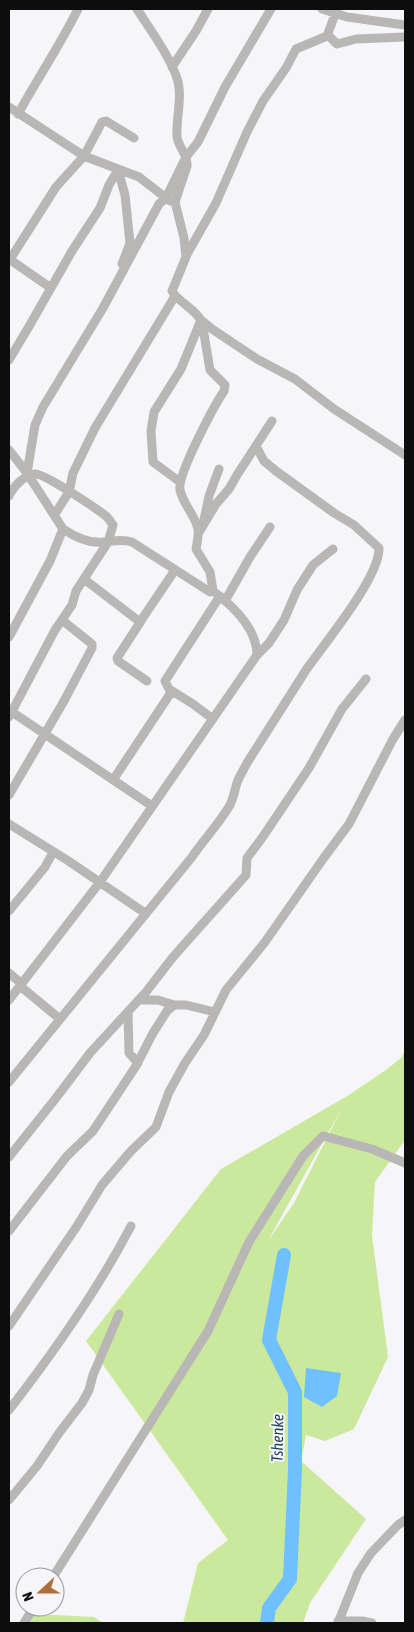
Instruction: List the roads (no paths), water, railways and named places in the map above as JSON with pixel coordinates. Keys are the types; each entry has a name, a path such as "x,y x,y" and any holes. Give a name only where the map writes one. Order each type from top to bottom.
{"street":[{"path":"18,114 78,9"},
{"path":"137,9 178,80 180,100 177,120 178,140 188,166 175,199 175,207 184,238 186,257"},
{"path":"172,67 196,32 208,9"},
{"path":"9,496 28,474 35,425 43,407 112,292 160,204 166,198 186,157 198,142 225,87 271,9"},
{"path":"322,9 336,11 347,17 405,25"},
{"path":"336,11 327,36 296,49 286,68 263,101 247,132 216,203 186,257 172,291 175,296 195,311 201,320 212,329 257,359 295,379 334,409 405,455"},
{"path":"327,36 337,44 356,39 405,37"},
{"path":"9,107 84,156 139,177 175,207"},
{"path":"51,288 9,260 56,187 84,156 104,121 134,138"},
{"path":"9,360 72,250 100,208 109,185 118,170"},
{"path":"112,292 130,243 125,195 118,170"},
{"path":"55,514 69,492 73,473 95,428 175,296"},
{"path":"201,320 210,370 225,385 225,389 203,429 180,482 180,492 201,530"},
{"path":"180,482 153,462 151,445 152,426 154,412 181,370 201,320"},
{"path":"201,530 272,421"},
{"path":"9,1082 192,857 226,811 233,800 238,781 247,764 307,670 351,607 379,557 379,548 360,530 276,472 264,461 256,446"},
{"path":"9,450 28,474 63,529 80,539 102,543 122,540 132,542 219,596"},
{"path":"219,469 209,496 196,548 210,572 213,586 219,596 237,612 246,625 257,645 257,655"},
{"path":"28,474 45,476 108,518 113,526 108,542 76,591 74,601 29,677 10,715 44,734 152,806"},
{"path":"213,719 172,691 166,684 166,677 196,636 219,596 250,557 270,527"},
{"path":"9,637 50,561 63,529"},
{"path":"9,1000 100,882 257,655 269,642 284,620 297,590 313,565 333,549"},
{"path":"147,681 118,661 117,658 175,570"},
{"path":"84,580 139,622 141,621"},
{"path":"9,795 92,648 92,644 62,620"},
{"path":"9,1158 90,1052 139,1000 173,957 246,875 247,858 309,768 342,708 366,679"},
{"path":"114,780 172,691"},
{"path":"9,1326 77,1226 102,1184 130,1151 156,1127 169,1092 185,1063 204,1035 226,990 265,942 348,824 405,720"},
{"path":"9,824 145,913"},
{"path":"9,911 45,867 53,852"},
{"path":"9,973 60,1019"},
{"path":"139,1000 158,1000 174,1005 186,1005 215,1012"},
{"path":"9,1231 67,1156 93,1131 138,1063 162,1018 174,1005"},
{"path":"128,1012 129,1053 138,1063"},
{"path":"59,1567 208,1331 249,1242 303,1156 323,1136 372,1149 405,1163"},
{"path":"9,1410 82,1309 116,1255 131,1226"},
{"path":"9,1500 38,1466 82,1403 119,1314"},
{"path":"372,1623 362,1621 338,1622 358,1573 371,1553 405,1520"}],"water":[{"path":"306,1368 341,1373 337,1396 322,1407 304,1397"}],"waterway":[{"name":"Tshenke","path":"267,1623 269,1608 290,1579 295,1470 295,1392 269,1340 284,1255"}]}
